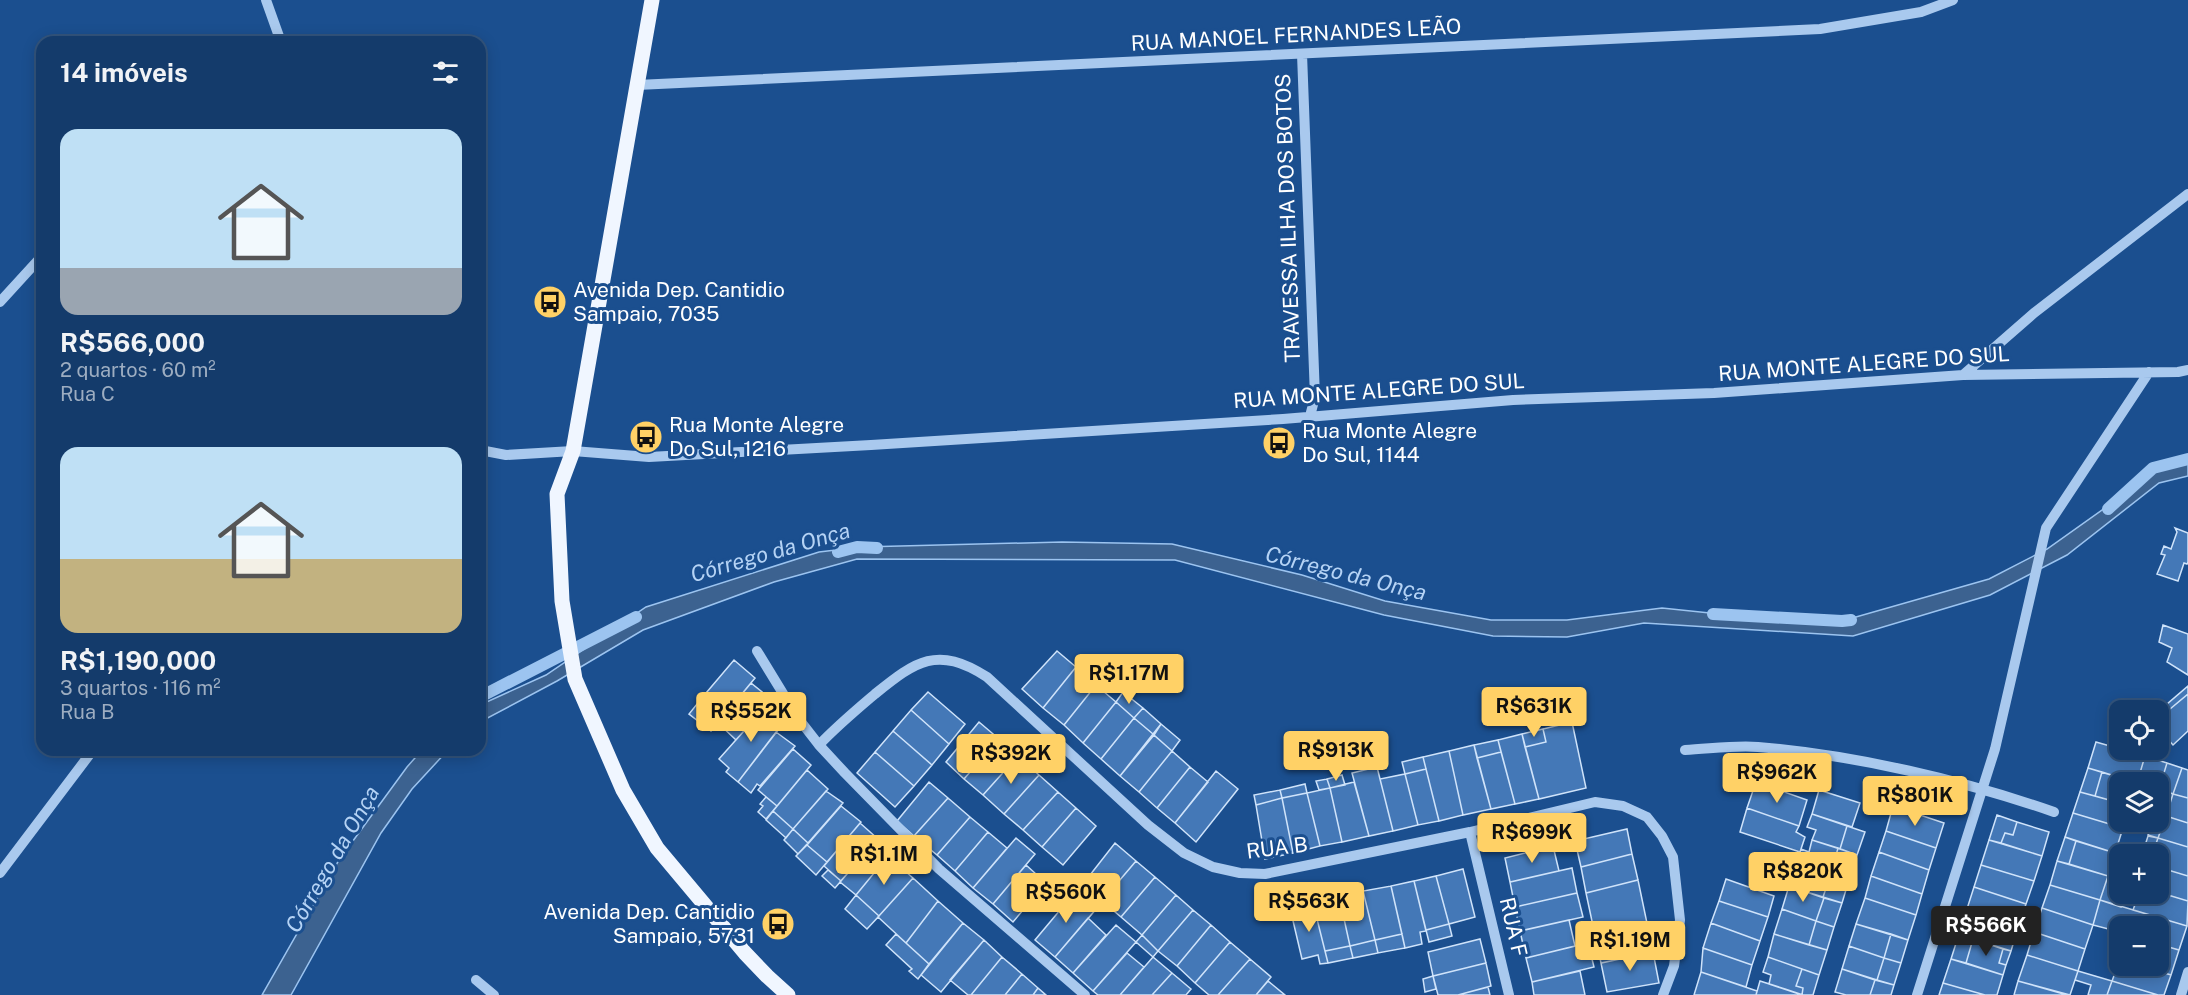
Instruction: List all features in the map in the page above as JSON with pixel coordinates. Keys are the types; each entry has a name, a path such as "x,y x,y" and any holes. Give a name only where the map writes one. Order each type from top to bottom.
{"main road":[{"path":"652,0 573,451 557,494 562,601 575,679 623,790 657,848 745,952 788,995"}],"street":[{"path":"266,0 279,36"},
{"name":"RUA MANOEL FERNANDES LEÃO","path":"637,85 1820,29 1921,12 1953,0"},
{"name":"TRAVESSA ILHA DOS BOTOS","path":"1302,54 1315,397 1310,416"},
{"path":"1964,375 2034,313 2188,194"},
{"path":"0,302 36,263"},
{"name":"RUA MONTE ALEGRE DO SUL","path":"486,451 506,455 573,451 649,457 872,445 1513,400 1714,393 1964,375 2188,370"},
{"path":"1917,995 1995,749 2046,528 2149,372"},
{"path":"757,651 798,718 819,746 939,869 1085,995"},
{"name":"RUA B","path":"819,746 840,723 906,669 928,660 949,660 969,666 987,677 1148,825 1184,853 1213,867 1240,873 1265,874 1470,832 1595,802 1623,806 1647,817 1662,836 1673,857 1680,920 1674,966 1663,995"},
{"path":"1685,750 1756,747 1883,766 1981,788 2054,812"},
{"path":"0,873 88,756"},
{"name":"RUA F","path":"1470,832 1509,995"},
{"path":"2181,995 2188,972"},
{"path":"476,980 494,995"}],"water":[{"path":"2188,461 2188,476 2159,483 2067,555 1990,595 1853,636 1644,623 1567,637 1493,636 1384,615 1175,560 857,559 774,582 643,630 557,681 486,719 486,702 546,675 646,607 819,552 861,547 1062,542 1172,544 1302,575 1385,601 1491,620 1567,620 1662,608 1729,615 1842,621 1989,579 2047,549 2119,498 2153,468"},
{"path":"417,756 442,756 412,789 381,833 291,995 262,995 339,860"}],"building":[{"path":"2175,528 2188,533 2188,562 2184,563 2178,581 2157,574 2165,555 2161,554 2164,546 2171,549 2177,532"},
{"path":"2163,625 2188,634 2188,675 2167,662 2172,648 2159,642"},
{"path":"1057,651 1076,667 1043,708 1022,689"},
{"path":"734,660 755,678 722,718 701,699"},
{"path":"1076,667 1096,685 1064,725 1043,708"},
{"path":"751,683 772,700 736,740 718,723"},
{"path":"1096,685 1116,702 1083,743 1064,725"},
{"path":"2188,686 2188,694 2169,710 2169,702"},
{"path":"928,692 965,724 949,744 911,710"},
{"path":"1123,692 1143,708 1134,718 1116,702"},
{"path":"2188,694 2188,731 2173,745 2169,740 2169,710"},
{"path":"701,699 722,718 711,731 689,714"},
{"path":"1116,702 1134,718 1101,759 1083,743"},
{"path":"767,705 785,721 738,782 726,772 729,768 719,759"},
{"path":"1143,708 1161,724 1153,734 1134,718"},
{"path":"911,710 949,744 932,765 893,731"},
{"path":"1134,718 1153,734 1120,776 1101,759"},
{"path":"979,722 999,739 964,779 946,762"},
{"path":"1572,722 1586,788 1539,799 1525,747 1546,742 1543,729"},
{"path":"1161,724 1180,740 1172,751 1154,735"},
{"path":"1543,729 1546,742 1525,747 1522,734"},
{"path":"893,731 932,765 914,786 875,752"},
{"path":"776,732 795,746 751,793 738,782"},
{"path":"1522,734 1539,799 1515,804 1498,740"},
{"path":"1154,735 1172,751 1139,792 1120,776"},
{"path":"999,739 1018,756 983,795 964,779"},
{"path":"1498,740 1501,752 1477,758 1474,745"},
{"path":"2096,742 2109,746 2109,760 2144,760 2140,772 2109,772 2109,774 2088,768"},
{"path":"1474,745 1491,809 1463,815 1449,751"},
{"path":"793,749 811,765 777,806 758,790"},
{"path":"1172,751 1190,767 1157,808 1139,792"},
{"path":"1449,751 1463,815 1439,821 1423,757"},
{"path":"875,752 914,786 895,807 857,773"},
{"path":"1501,752 1515,804 1491,809 1477,758"},
{"path":"1018,756 1039,775 1004,814 983,795"},
{"path":"1423,757 1426,769 1405,774 1402,762"},
{"path":"2144,760 2167,763 2164,772 2140,772"},
{"path":"2167,763 2182,768 2173,794 2169,793 2169,772 2164,772"},
{"path":"1190,767 1208,782 1175,823 1157,808"},
{"path":"1377,767 1393,831 1369,836 1352,773"},
{"path":"2088,768 2102,772 2095,796 2080,792"},
{"path":"2182,768 2188,770 2188,798 2173,794"},
{"path":"1426,769 1439,821 1418,825 1405,774"},
{"path":"807,770 828,789 793,829 773,811"},
{"path":"1216,771 1238,789 1196,842 1175,823"},
{"path":"2102,772 2109,774 2109,800 2095,796"},
{"path":"1405,774 1418,825 1393,831 1380,779"},
{"path":"1039,775 1058,792 1023,830 1004,814"},
{"path":"1342,775 1345,785 1330,788 1327,779"},
{"path":"1327,779 1330,788 1319,790 1316,781"},
{"path":"929,782 948,798 914,836 897,821"},
{"path":"1354,782 1369,836 1342,842 1330,788"},
{"path":"1756,782 1807,800 1799,826 1747,808"},
{"path":"1305,784 1307,793 1282,798 1280,790"},
{"path":"1330,788 1342,842 1320,846 1307,793"},
{"path":"1280,790 1282,798 1256,805 1254,795"},
{"path":"1819,790 1860,803 1852,827 1812,814"},
{"path":"826,791 843,803 808,843 793,829"},
{"path":"1058,792 1076,808 1042,847 1023,830"},
{"path":"2080,792 2109,800 2109,824 2073,813"},
{"path":"2169,792 2173,794 2169,807"},
{"path":"1307,793 1320,846 1293,853 1282,798"},
{"path":"2173,794 2188,798 2188,823 2169,817"},
{"path":"766,797 777,806 766,819 758,812 763,806 760,804"},
{"path":"948,798 970,817 937,855 914,836"},
{"path":"1282,798 1293,853 1265,859 1256,805"},
{"path":"841,806 861,822 827,862 807,845"},
{"path":"1893,806 1944,823 1936,848 1886,831"},
{"path":"1076,808 1096,826 1063,865 1042,847"},
{"path":"1747,808 1799,826 1796,832 1805,837 1800,852 1740,832"},
{"path":"773,811 793,829 786,838 766,820"},
{"path":"2073,813 2109,824 2109,832 2122,832 2118,844 2109,844 2109,851 2065,837"},
{"path":"1812,814 1847,826 1840,849 1812,840 1816,830 1807,827"},
{"path":"1997,815 2017,822 2013,835 2005,833 2001,843 1989,840"},
{"path":"970,817 988,832 955,871 937,855"},
{"path":"2169,817 2188,823 2188,847 2158,838 2160,832 2169,832"},
{"path":"2017,822 2049,832 2042,856 2001,843 2005,833 2013,835"},
{"path":"860,823 878,839 841,881 824,866"},
{"path":"1847,826 1865,832 1857,855 1840,849"},
{"path":"793,829 808,843 798,854 784,840"},
{"path":"1627,829 1632,854 1581,867 1575,841"},
{"path":"1886,831 1936,848 1929,870 1879,852"},
{"path":"988,832 1007,848 973,888 955,871"},
{"path":"2149,832 2160,832 2158,838 2148,835"},
{"path":"2148,836 2158,838 2156,844 2145,844"},
{"path":"2065,837 2076,841 2069,864 2057,861"},
{"path":"1016,838 1035,854 993,904 973,888"},
{"path":"2158,838 2188,847 2188,876 2169,870 2169,844 2156,844"},
{"path":"1812,840 1838,848 1831,874 1796,863 1801,849 1809,852"},
{"path":"1989,840 2042,856 2034,881 1981,865"},
{"path":"2076,841 2109,851 2108,876 2069,864"},
{"path":"874,843 888,856 856,895 840,882"},
{"path":"1115,843 1136,861 1102,901 1083,884"},
{"path":"807,845 827,862 816,875 796,856"},
{"path":"1553,846 1559,871 1510,882 1505,858"},
{"path":"1838,848 1857,855 1849,880 1831,874"},
{"path":"1879,852 1929,870 1922,894 1871,876"},
{"path":"1632,854 1638,880 1586,893 1581,867"},
{"path":"888,856 913,878 879,916 856,895"},
{"path":"1136,861 1155,877 1121,917 1102,901"},
{"path":"2057,861 2108,876 2100,900 2050,885"},
{"path":"1796,863 1831,874 1823,897 1797,889 1801,877 1793,875"},
{"path":"1026,865 1046,883 1013,922 993,904"},
{"path":"1981,865 2034,881 2026,904 1974,887"},
{"path":"1572,868 1577,893 1515,907 1510,882"},
{"path":"1463,869 1475,917 1449,924 1436,876"},
{"path":"828,870 841,881 835,888 822,876"},
{"path":"2169,870 2188,876 2188,901 2169,895"},
{"path":"1831,874 1849,880 1842,903 1823,897"},
{"path":"1436,876 1449,924 1426,930 1414,881"},
{"path":"1871,876 1922,894 1916,915 1865,898"},
{"path":"2108,876 2109,876 2109,903 2100,900"},
{"path":"1155,877 1176,895 1142,935 1121,917"},
{"path":"913,878 938,901 906,943 878,917"},
{"path":"1726,879 1774,896 1768,917 1719,901"},
{"path":"1638,880 1648,928 1596,940 1586,893"},
{"path":"1414,881 1426,931 1420,932 1422,944 1405,948 1391,886"},
{"path":"2050,885 2100,900 2093,925 2042,908"},
{"path":"1391,886 1402,934 1375,940 1363,891"},
{"path":"1789,886 1824,898 1816,921 1782,909"},
{"path":"1974,887 2026,904 2018,928 1966,912"},
{"path":"1076,891 1097,908 1055,957 1035,940"},
{"path":"1363,891 1375,940 1350,946 1339,896"},
{"path":"1577,893 1583,917 1520,931 1515,907"},
{"path":"856,895 879,916 867,929 845,909"},
{"path":"1176,895 1193,910 1158,951 1142,935"},
{"path":"2169,895 2188,901 2187,926 2169,921 2169,916 2153,916 2133,910 2135,904 2169,904"},
{"path":"1339,896 1350,946 1325,951 1313,903"},
{"path":"1824,898 1842,903 1834,927 1816,921"},
{"path":"1865,898 1916,915 1908,940 1856,924"},
{"path":"2100,900 2154,916 2109,916 2109,929 2093,925"},
{"path":"938,901 963,923 929,964 906,943"},
{"path":"1719,901 1768,917 1760,941 1711,923"},
{"path":"1313,903 1328,963 1320,964 1318,955 1302,959 1290,908"},
{"path":"2042,908 2093,925 2085,949 2034,932"},
{"path":"1782,909 1816,921 1809,945 1774,934"},
{"path":"1193,910 1211,925 1177,966 1158,951"},
{"path":"1966,912 1995,921 1989,944 1959,934"},
{"path":"1088,918 1106,935 1073,973 1055,957"},
{"path":"1569,920 1575,946 1526,958 1520,931"},
{"path":"1816,921 1834,927 1827,950 1809,945"},
{"path":"1995,921 2018,928 2011,951 1989,944"},
{"path":"2169,921 2187,926 2179,950 2169,947"},
{"path":"963,923 984,940 941,992 921,975"},
{"path":"1711,923 1760,941 1752,965 1703,948"},
{"path":"1449,924 1452,936 1429,942 1426,930"},
{"path":"1856,924 1891,934 1884,958 1849,946"},
{"path":"1116,925 1136,942 1093,991 1073,973"},
{"path":"1211,925 1230,942 1195,983 1177,966"},
{"path":"1648,928 1653,952 1601,963 1596,940"},
{"path":"2034,932 2085,949 2078,971 2027,955"},
{"path":"896,934 929,964 918,979 909,971 912,969 886,945"},
{"path":"1402,934 1405,948 1378,953 1375,940"},
{"path":"1774,934 1827,950 1819,975 1768,957"},
{"path":"1891,934 1908,940 1901,963 1884,958"},
{"path":"1959,934 1973,939 1966,963 1951,959"},
{"path":"1142,935 1158,951 1153,957 1136,942"},
{"path":"1480,939 1486,963 1433,976 1428,952"},
{"path":"1973,939 2003,949 1999,963 2006,965 2003,975 1966,963"},
{"path":"984,940 1002,957 971,995 968,995 950,980"},
{"path":"1375,940 1378,953 1353,958 1350,946"},
{"path":"1230,942 1250,959 1218,995 1209,995 1195,983"},
{"path":"1588,943 1594,967 1532,982 1526,958"},
{"path":"1350,946 1353,958 1328,963 1325,951"},
{"path":"1849,946 1884,958 1877,980 1842,969"},
{"path":"2169,947 2179,950 2171,975 2169,974"},
{"path":"1703,948 1752,965 1746,987 1701,972"},
{"path":"2003,949 2011,951 2006,965 1999,963"},
{"path":"1653,952 1659,983 1607,992 1601,963"},
{"path":"1127,953 1144,967 1120,995 1098,995 1093,991"},
{"path":"2027,955 2078,971 2070,995 2018,981"},
{"path":"1002,957 1022,974 1005,995 971,995"},
{"path":"1153,957 1172,973 1152,995 1120,995"},
{"path":"1768,957 1802,969 1796,986 1803,988 1802,995 1769,984 1771,975 1763,972"},
{"path":"1884,958 1901,963 1894,985 1877,980"},
{"path":"1250,959 1271,977 1256,995 1218,995"},
{"path":"1951,959 2003,975 1997,995 1985,995 1943,983"},
{"path":"1486,963 1491,986 1458,995 1438,995 1433,976"},
{"path":"1802,969 1819,975 1813,995 1802,995 1803,988 1796,986"},
{"path":"1842,969 1875,980 1870,995 1846,995 1835,992"},
{"path":"1580,971 1585,995 1534,995 1532,982"},
{"path":"2078,971 2112,981 2107,995 2088,995 2091,985 2075,980"},
{"path":"1701,972 1757,991 1756,995 1694,995"},
{"path":"1172,973 1191,989 1186,995 1152,995"},
{"path":"1022,974 1038,988 1033,995 1005,995"},
{"path":"2171,975 2164,995 2112,981 2114,976"},
{"path":"1433,976 1436,989 1425,992 1423,979"},
{"path":"1875,980 1894,985 1891,995 1870,995"},
{"path":"1268,981 1285,995 1256,995"},
{"path":"1760,981 1785,989 1803,995 1756,995"},
{"path":"2018,981 2067,995 2014,995"},
{"path":"2112,981 2158,995 2107,995"},
{"path":"1943,983 1985,995 1939,995"},
{"path":"1488,987 1490,995 1458,995"},
{"path":"1038,988 1046,995 1033,995"}],"waterway":[{"name":"Córrego da Onça","path":"2108,509 2153,468 2188,459"},
{"name":"Córrego da Onça","path":"838,552 857,547 877,548"},
{"name":"Córrego da Onça","path":"1713,614 1851,620"},
{"name":"Córrego da Onça","path":"486,694 636,617"}],"place":[{"name":"Avenida Dep. Cantidio Sampaio, 7035","path":"550,302"},
{"name":"Rua Monte Alegre Do Sul, 1216","path":"646,437"},
{"name":"Rua Monte Alegre Do Sul, 1144","path":"1279,443"},
{"name":"Avenida Dep. Cantidio Sampaio, 5731","path":"778,924"}]}
